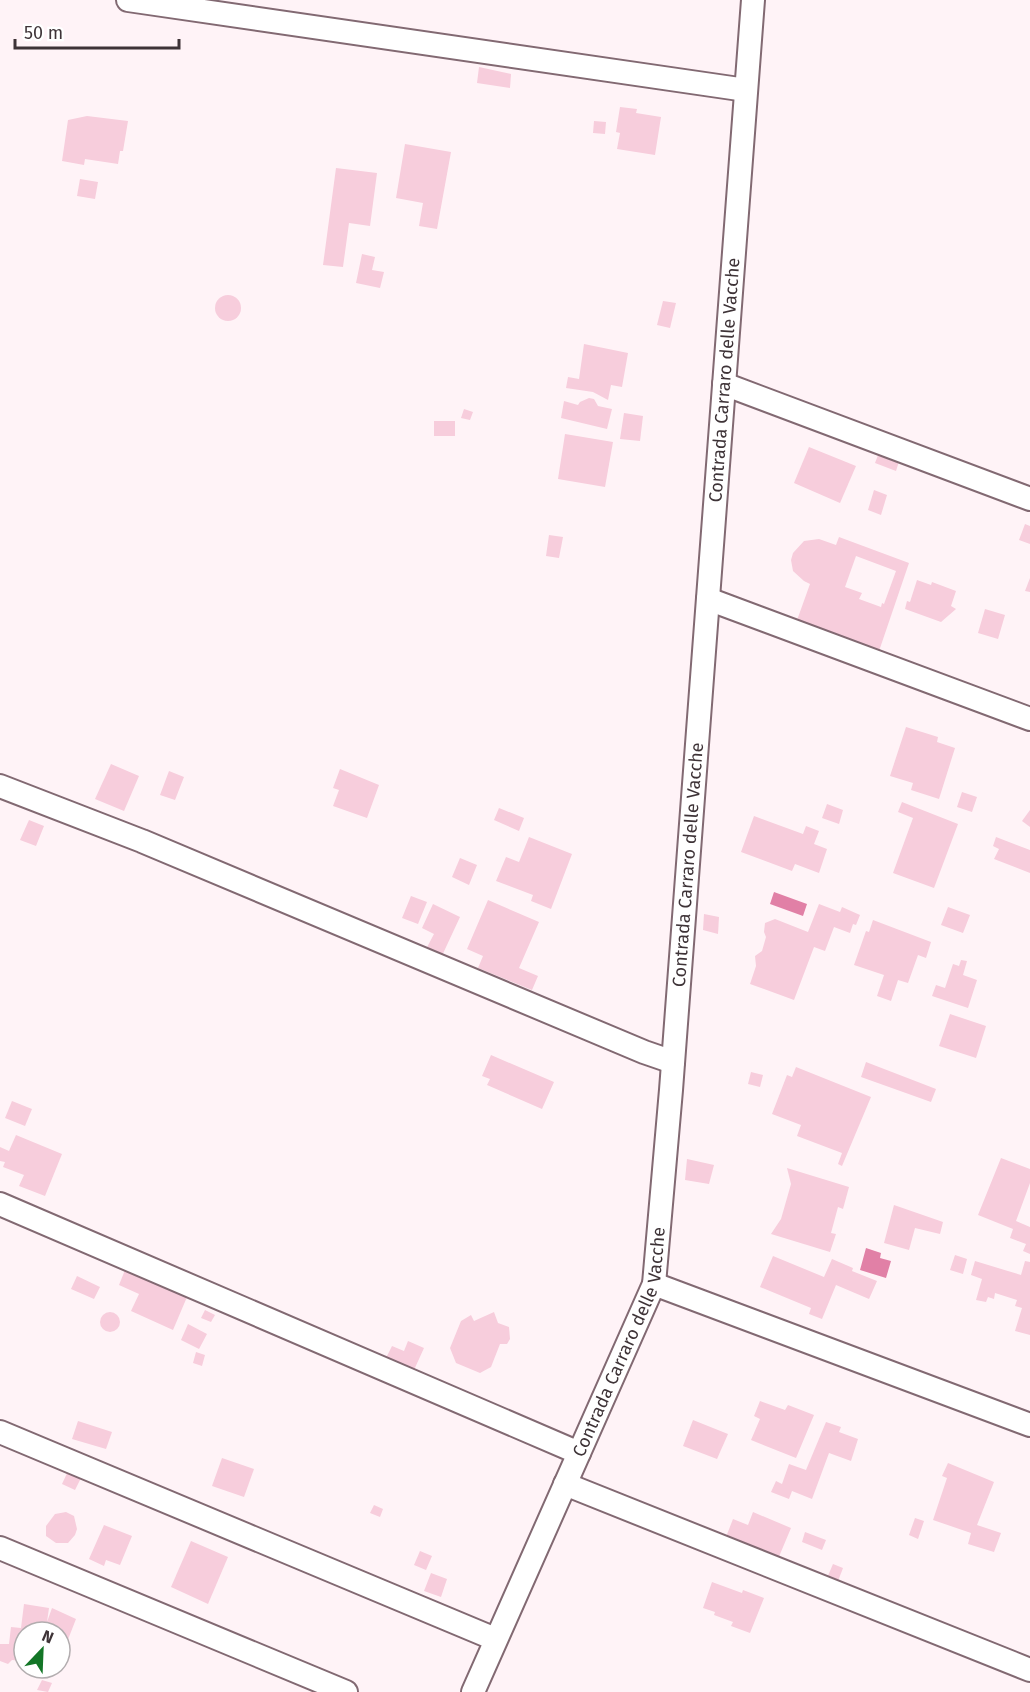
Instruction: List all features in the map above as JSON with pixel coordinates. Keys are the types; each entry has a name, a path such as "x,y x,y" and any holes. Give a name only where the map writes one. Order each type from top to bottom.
{"street":[{"path":"128,0 746,90"},
{"name":"Contrada Carraro delle Vacche","path":"473,1692 654,1284 673,1062 753,0"},
{"path":"724,384 1030,499"},
{"path":"708,599 1030,719"},
{"path":"0,786 142,841 673,1062"},
{"path":"0,1204 579,1453"},
{"path":"654,1284 1030,1425"},
{"path":"0,1432 495,1639"},
{"path":"565,1484 1030,1670"},
{"path":"0,1548 346,1692"}],"shaded area":[{"path":"774,892 807,904 803,916 770,904"},
{"path":"866,1248 881,1253 880,1258 891,1261 886,1278 860,1270"}],"building":[{"path":"479,67 511,74 510,88 477,83"},
{"path":"620,107 637,109 636,113 661,117 655,155 617,149 620,133 616,132"},
{"path":"87,116 128,121 123,151 120,151 118,164 85,159 84,165 62,161 68,120"},
{"path":"594,121 606,122 605,134 593,133"},
{"path":"405,144 451,152 437,229 419,226 423,203 396,198"},
{"path":"336,168 377,173 370,226 349,223 343,267 323,265"},
{"path":"80,179 98,182 95,199 77,196"},
{"path":"362,254 375,257 372,270 384,272 380,288 356,283"},
{"path":"228,295 237,299 241,308 237,317 228,321 219,317 215,308 219,299"},
{"path":"663,301 676,303 670,328 657,325"},
{"path":"584,344 628,353 622,387 611,385 608,400 593,392 566,388 568,377 579,379"},
{"path":"589,398 594,399 598,406 612,409 607,429 561,418 564,401 578,405"},
{"path":"464,409 473,412 470,420 461,418"},
{"path":"624,413 643,416 640,441 620,439"},
{"path":"434,421 455,421 455,436 434,436"},
{"path":"565,434 613,442 605,487 558,479"},
{"path":"809,447 856,466 840,503 794,483"},
{"path":"880,450 900,458 896,471 875,463"},
{"path":"874,490 887,495 881,515 868,510"},
{"path":"1025,524 1030,526 1030,544 1019,540"},
{"path":"549,535 563,537 559,558 546,556"},
{"path":"839,537 909,563 878,654 796,623 810,584 793,571 791,560 793,553 804,541 819,539 836,545","holes":["856,556 896,571 881,607 859,599 862,593 845,587"]},
{"path":"1030,578 1030,592 1025,591"},
{"path":"917,580 931,585 932,582 956,591 951,606 956,609 941,622 905,609 907,601 910,602"},
{"path":"985,609 1005,615 998,639 978,633"},
{"path":"906,727 938,737 937,742 955,748 939,799 911,790 913,783 890,776"},
{"path":"111,764 139,776 124,811 95,799"},
{"path":"340,769 379,785 367,818 333,806 339,790 333,788"},
{"path":"169,771 184,777 175,800 160,795"},
{"path":"962,792 977,797 972,812 957,807"},
{"path":"902,802 958,824 934,888 893,873 913,818 898,812"},
{"path":"827,804 843,810 839,824 822,818"},
{"path":"499,808 524,818 519,831 494,820"},
{"path":"1030,810 1030,827 1022,821"},
{"path":"754,816 803,834 806,826 819,831 814,844 827,849 819,873 795,864 792,871 741,852"},
{"path":"29,820 44,826 36,846 20,840"},
{"path":"529,837 572,854 551,909 531,901 533,895 496,881 506,857 519,862"},
{"path":"996,837 1030,850 1030,873 994,859 999,849 993,846"},
{"path":"460,858 477,865 469,885 452,877"},
{"path":"411,896 427,902 418,924 402,918"},
{"path":"488,900 539,922 519,968 538,976 532,990 478,968 483,956 467,949"},
{"path":"433,904 460,917 440,960 424,953 434,934 422,928"},
{"path":"819,904 840,912 842,907 860,915 850,933 834,927 825,951 814,947 794,1000 750,984 756,966 755,956 762,951 766,937 765,923 775,919 808,932"},
{"path":"948,907 970,915 963,933 941,925"},
{"path":"704,914 719,917 718,934 703,930"},
{"path":"873,920 931,942 926,958 918,955 908,983 898,980 891,1001 877,996 884,975 854,965 866,931 869,932"},
{"path":"961,960 967,961 963,975 977,980 968,1008 932,996 936,985 945,988 953,964 959,966"},
{"path":"950,1014 986,1026 976,1058 939,1046"},
{"path":"491,1055 554,1082 542,1109 487,1085 490,1079 482,1076"},
{"path":"866,1062 936,1089 931,1102 861,1077"},
{"path":"796,1067 871,1097 842,1166 838,1164 842,1153 797,1136 801,1125 772,1114 787,1075 792,1077"},
{"path":"751,1072 763,1075 760,1087 748,1084"},
{"path":"12,1101 32,1109 25,1126 5,1118"},
{"path":"16,1135 62,1154 45,1196 19,1186 24,1175 3,1167 5,1162 0,1161 0,1147 9,1151"},
{"path":"1001,1158 1030,1169 1030,1183 1016,1221 1030,1227 1030,1254 1023,1251 1026,1244 1010,1238 1013,1229 978,1215"},
{"path":"687,1159 714,1165 709,1184 685,1180"},
{"path":"787,1168 849,1187 843,1209 838,1207 831,1233 836,1234 830,1252 771,1234 781,1219 791,1184"},
{"path":"894,1205 943,1222 940,1234 915,1228 909,1250 884,1243"},
{"path":"955,1255 967,1259 963,1274 950,1270"},
{"path":"773,1256 824,1277 832,1259 853,1268 852,1271 877,1281 869,1299 836,1285 822,1319 809,1314 811,1308 760,1287"},
{"path":"975,1261 1021,1275 1025,1261 1030,1262 1030,1335 1015,1331 1022,1308 1015,1306 1017,1300 995,1293 994,1299 988,1297 986,1302 976,1300 982,1279 971,1275"},
{"path":"125,1270 187,1297 173,1330 131,1311 139,1294 119,1285"},
{"path":"77,1276 100,1287 94,1299 71,1289"},
{"path":"205,1310 215,1315 211,1322 201,1318"},
{"path":"110,1312 117,1315 120,1322 117,1329 110,1332 103,1329 100,1322 103,1315"},
{"path":"494,1312 498,1323 509,1327 510,1339 507,1344 500,1344 491,1367 480,1373 456,1363 450,1348 461,1321 471,1315 474,1321"},
{"path":"188,1324 207,1334 199,1349 181,1340"},
{"path":"408,1341 424,1348 414,1370 386,1358 392,1346 404,1351"},
{"path":"196,1352 205,1355 202,1366 193,1363"},
{"path":"760,1401 785,1410 788,1405 814,1415 796,1458 751,1440 760,1419 754,1416"},
{"path":"693,1420 728,1434 717,1459 683,1446"},
{"path":"78,1421 112,1432 106,1449 72,1439"},
{"path":"826,1422 841,1427 839,1432 858,1439 851,1461 829,1453 812,1499 792,1491 789,1499 771,1492 776,1481 782,1484 789,1464 806,1470"},
{"path":"222,1458 254,1469 244,1497 212,1486"},
{"path":"948,1463 994,1482 977,1525 1001,1533 994,1552 968,1544 971,1533 933,1520 947,1478 942,1476"},
{"path":"69,1469 82,1476 75,1490 62,1484"},
{"path":"374,1505 383,1509 380,1517 370,1513"},
{"path":"66,1512 74,1516 77,1529 68,1543 56,1543 46,1536 46,1526 55,1514"},
{"path":"753,1512 791,1528 778,1559 726,1537 733,1519 748,1525"},
{"path":"915,1518 924,1521 918,1539 909,1535"},
{"path":"104,1525 132,1536 120,1565 106,1560 104,1566 89,1559"},
{"path":"805,1532 826,1540 822,1550 802,1542"},
{"path":"191,1541 228,1557 208,1604 171,1587"},
{"path":"420,1551 432,1556 426,1570 414,1565"},
{"path":"833,1564 843,1568 835,1589 824,1585"},
{"path":"431,1573 447,1579 441,1597 424,1591"},
{"path":"712,1582 764,1598 750,1633 731,1626 733,1622 703,1608"},
{"path":"24,1604 49,1608 47,1620 22,1620"},
{"path":"52,1608 76,1619 72,1629 72,1620 48,1620"},
{"path":"11,1627 12,1660 8,1664 0,1661 0,1644 9,1644"},
{"path":"42,1680 52,1683 48,1692 37,1690"}]}
